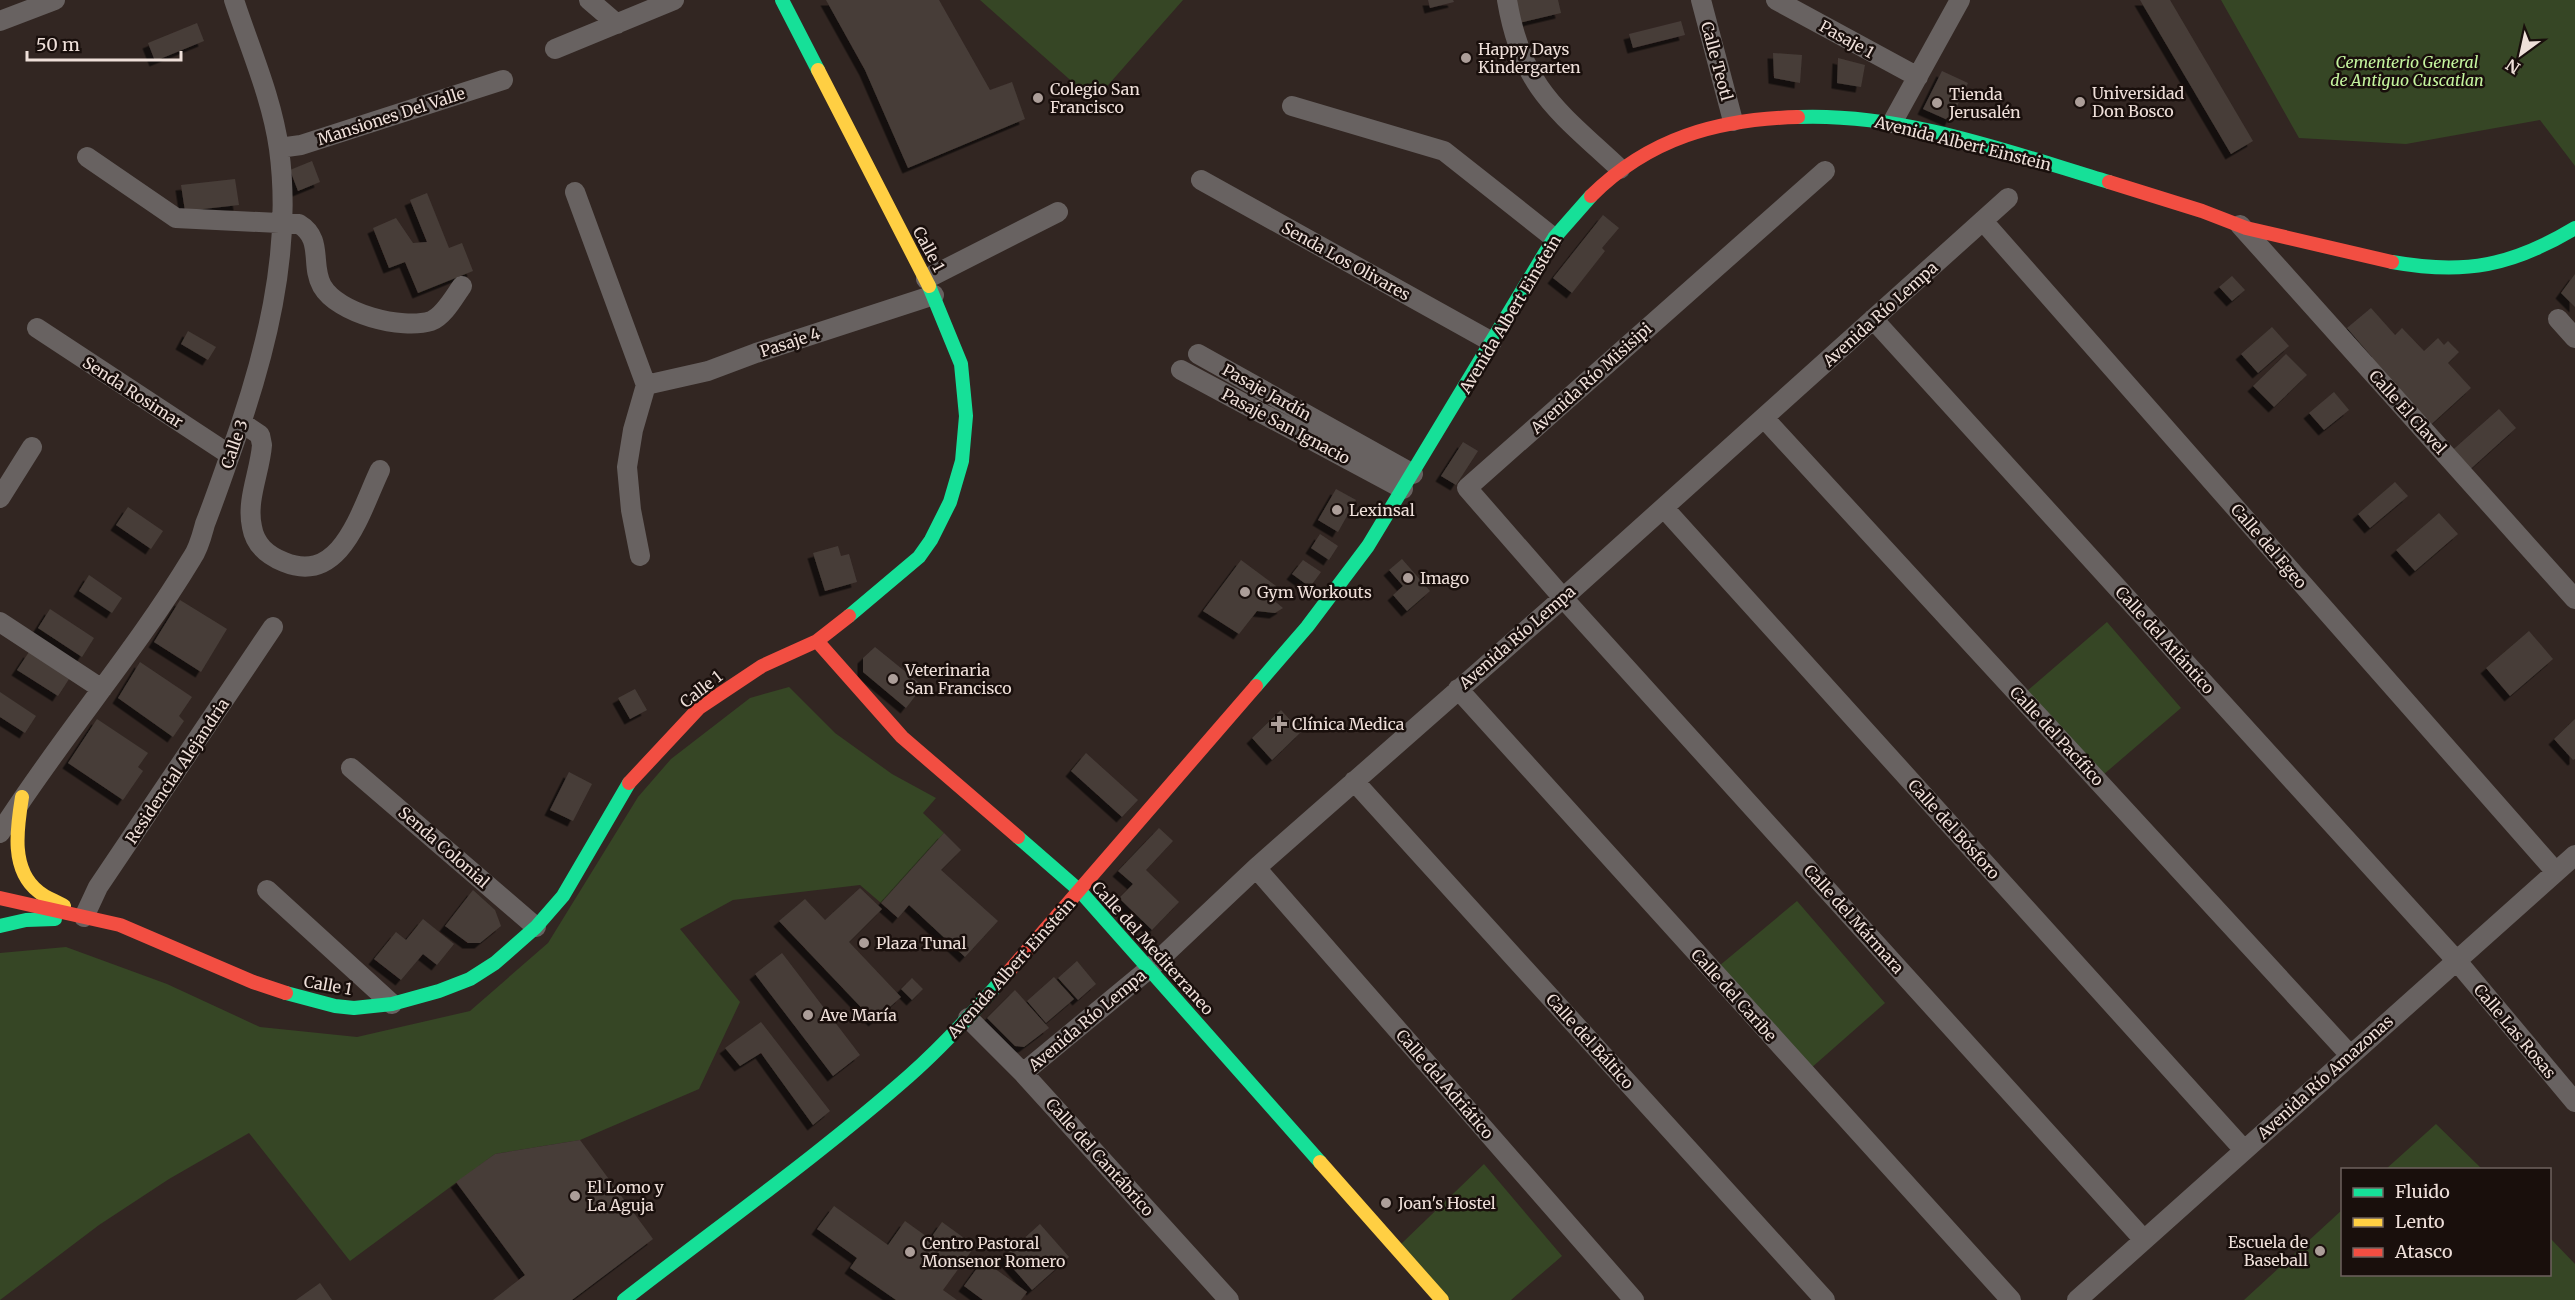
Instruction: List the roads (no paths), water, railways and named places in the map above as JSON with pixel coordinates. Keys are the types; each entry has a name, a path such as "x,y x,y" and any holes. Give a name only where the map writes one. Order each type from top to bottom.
{"street":[{"path":"0,21 55,0"},
{"name":"Calle 3","path":"0,833 22,797 150,624 194,555 242,423 261,355 283,242 282,186 279,148 268,101 234,0"},
{"path":"589,0 617,24"},
{"path":"555,49 674,0"},
{"name":"Calle 1","path":"0,897 120,925 288,994 335,1006 354,1008 392,1004 470,979 495,963 536,927 563,896 631,779 699,708 762,666 817,641 919,557 931,540 950,502 962,462 965,439 964,381 955,346 930,287 782,0"},
{"path":"1507,0 1512,32 1529,74 1553,107 1620,169"},
{"name":"Calle Teotl","path":"1701,0 1733,121"},
{"name":"Pasaje 1","path":"1776,0 1918,77"},
{"path":"1892,123 1960,0"},
{"name":"Mansiones Del Valle","path":"279,148 301,145 503,80"},
{"path":"1292,106 1444,151 1554,238"},
{"name":"Avenida Albert Einstein","path":"624,1300 865,1113 910,1075 968,1018 1307,627 1368,546 1402,478 1492,342 1554,238 1588,196 1620,169 1652,148 1678,137 1733,121 1838,116 1892,123 2055,165 2200,210 2240,225 2380,262 2417,268 2453,269 2486,265 2514,258 2542,247 2575,228"},
{"path":"87,157 176,218 299,224 306,229 316,246 317,268 323,288 340,303 358,314 390,322 432,321 440,315 462,286"},
{"name":"Avenida Río Misisipi","path":"1563,598 1467,488 1824,171"},
{"name":"Senda Los Olivares","path":"1201,180 1492,342"},
{"path":"575,192 646,385 633,430 627,467 631,510 640,556"},
{"name":"Avenida Río Lempa","path":"1023,1073 1150,968 1256,868 1563,598 2008,198"},
{"name":"Pasaje 4","path":"646,385 708,371 930,287 1058,212"},
{"name":"Calle del Egeo","path":"1983,221 2556,872"},
{"name":"Calle El Clavel","path":"2240,225 2575,599"},
{"name":"Calle del Atlántico","path":"1874,319 2456,960"},
{"path":"2558,319 2575,338"},
{"name":"Senda Rosimar","path":"37,328 230,455"},
{"name":"Pasaje Jardín","path":"1198,354 1402,478"},
{"name":"Pasaje San Ignacio","path":"1181,370 1402,478"},
{"name":"Calle del Pacífico","path":"1764,418 2350,1055"},
{"path":"242,423 260,435 262,445 250,510 252,527 258,544 273,558 294,566 314,566 328,561 341,549 350,535 380,470"},
{"path":"0,498 32,447"},
{"name":"Calle del Bósforo","path":"1664,508 2244,1149"},
{"name":"Calle del Mármara","path":"1563,598 2144,1240"},
{"path":"0,622 102,689"},
{"name":"Residencial Alejandria","path":"84,917 98,887 273,627"},
{"name":"Calle del Mediterraneo","path":"817,641 858,691 902,737 1080,891 1442,1300"},
{"name":"Calle del Caribe","path":"1458,689 2011,1300"},
{"name":"Senda Colonial","path":"351,768 536,927"},
{"name":"Calle del Báltico","path":"1354,781 1825,1300"},
{"path":"22,797 16,830 22,869 38,891 84,917"},
{"name":"Avenida Río Amazonas","path":"2077,1300 2575,855"},
{"name":"Calle del Adriático","path":"1256,868 1634,1300"},
{"path":"267,890 392,1004"},
{"path":"0,926 26,920 84,917"},
{"name":"Calle Las Rosas","path":"2456,960 2575,1102"},
{"name":"Calle del Cantábrico","path":"968,1018 1023,1073 1229,1300"}],"place":[{"name":"Happy Days Kindergarten","path":"1466,58"},
{"name":"Colegio San Francisco","path":"1038,98"},
{"name":"Universidad Don Bosco","path":"2080,102"},
{"name":"Tienda Jerusalén","path":"1937,103"},
{"name":"Lexinsal","path":"1337,510"},
{"name":"Imago","path":"1408,578"},
{"name":"Gym Workouts","path":"1245,592"},
{"name":"Veterinaria San Francisco","path":"893,679"},
{"name":"Clínica Medica","path":"1279,724"},
{"name":"Plaza Tunal","path":"864,943"},
{"name":"Ave María","path":"808,1015"},
{"name":"El Lomo y La Aguja","path":"575,1196"},
{"name":"Joan's Hostel","path":"1386,1203"},
{"name":"Escuela de Baseball","path":"2320,1251"},
{"name":"Centro Pastoral Monsenor Romero","path":"910,1252"}],"park label":[{"name":"Cementerio General de Antiguo Cuscatlan","path":"2407,71"}]}
